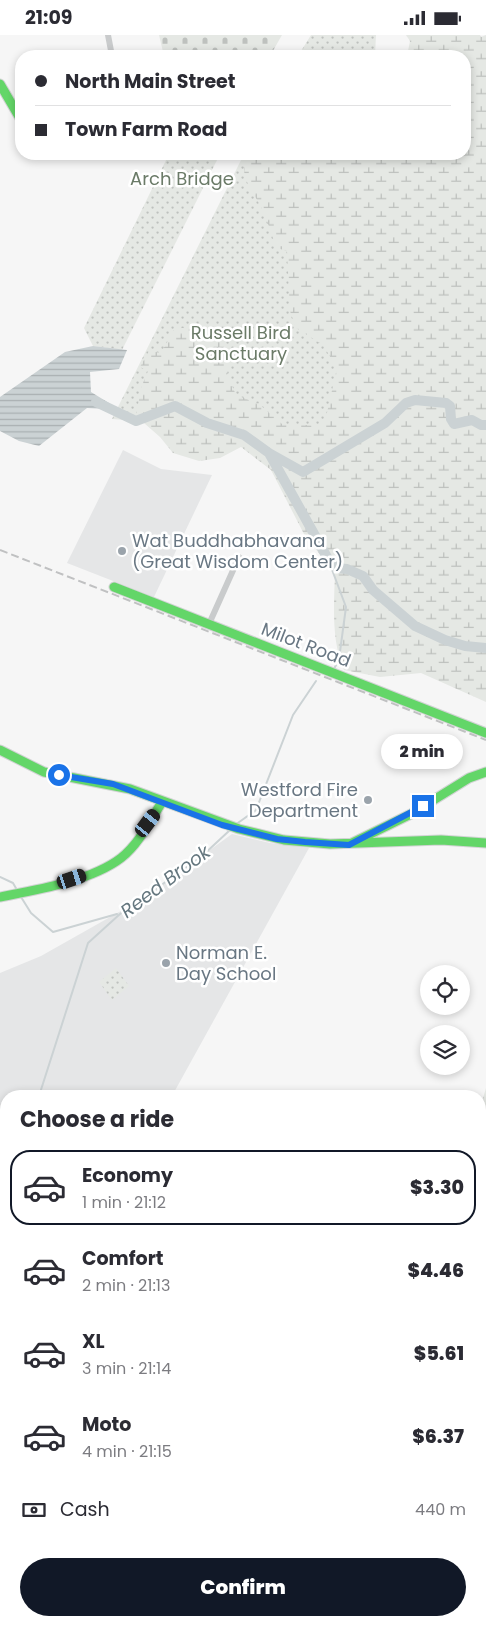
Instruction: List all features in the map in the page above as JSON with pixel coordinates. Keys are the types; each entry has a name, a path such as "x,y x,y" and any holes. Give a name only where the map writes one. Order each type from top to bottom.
{"street":[{"path":"108,35 111,50"},
{"path":"0,84 15,110"},
{"path":"209,624 239,557"},
{"name":"Milot Road","path":"114,587 486,733"},
{"path":"0,750 27,766 45,772 113,784 232,827 277,839 349,845 448,838 486,843"},
{"path":"349,845 411,814 469,778 486,773"},
{"path":"0,897 43,888 108,866 127,852 162,802"}],"shaded area":[{"path":"93,346 127,350 119,369 90,372 91,392 109,403 106,409 87,408 39,446 19,441 0,431 0,397 65,352"},
{"path":"123,450 161,469 212,475 154,597 67,563"},
{"name":"Norman E. Day School","path":"232,834 270,843 309,848 175,1090 0,1090 0,973 41,956 142,899"}],"green space":[{"path":"159,35 282,35 273,50 163,50"},
{"path":"311,35 376,35 375,50 302,50"},
{"path":"406,35 480,35 481,37 486,35 486,702 421,673 380,677 344,670 335,635 335,573 305,536 271,470 241,447 220,458 199,461 173,453 160,437 136,416 141,388 148,371 140,367 149,351 161,353 175,328 206,328 232,352 227,374 236,395 259,404 282,424 324,426 337,368 323,345 296,328 290,311 287,251 277,248 263,212 247,181 244,168 245,161 471,160 471,50 408,50 410,41"},
{"name":"Arch Bridge","path":"166,160 217,160 122,350 93,346 84,328"},
{"name":"Russell Bird Sanctuary","path":"241,160 374,160 374,439 228,425 142,413 125,420 112,419"},
{"path":"116,968 129,986 112,1000 99,982"}],"waterway":[{"path":"269,453 303,472 385,423 406,403 415,400 446,403 450,406 451,419 454,424 472,420 481,425 486,425"},
{"path":"96,402 136,421 175,406 207,423 244,435 269,453 328,559 336,568 347,569 363,576 373,590 415,626 445,640 465,646 486,648"},
{"path":"328,559 346,607 339,659 334,669"},
{"name":"Reed Brook","path":"235,825 256,810 293,715 316,681"},
{"name":"Reed Brook","path":"41,1090 88,943 120,914 201,857 230,830"},
{"path":"0,877 13,883 17,890"},
{"path":"21,897 31,913 53,932 117,914"}],"railway":[{"path":"0,550 486,740"}],"traffic: fast":[{"path":"0,84 15,110"},
{"path":"114,587 486,733"},
{"path":"0,750 44,772 130,789 239,829 284,840 330,844 441,840 486,843"},
{"path":"352,843 411,814 469,778 486,772"},
{"path":"0,897 79,879 109,866 121,858 133,846 162,802"}],"place":[{"name":"Wat Buddhabhavana (Great Wisdom Center)","path":"122,551"},
{"name":"Westford Fire Department","path":"368,800"},
{"name":"Norman E. Day School","path":"166,963"}],"route":[{"path":"59,775 113,784 222,825 277,839 305,842 349,845 423,806"}]}
